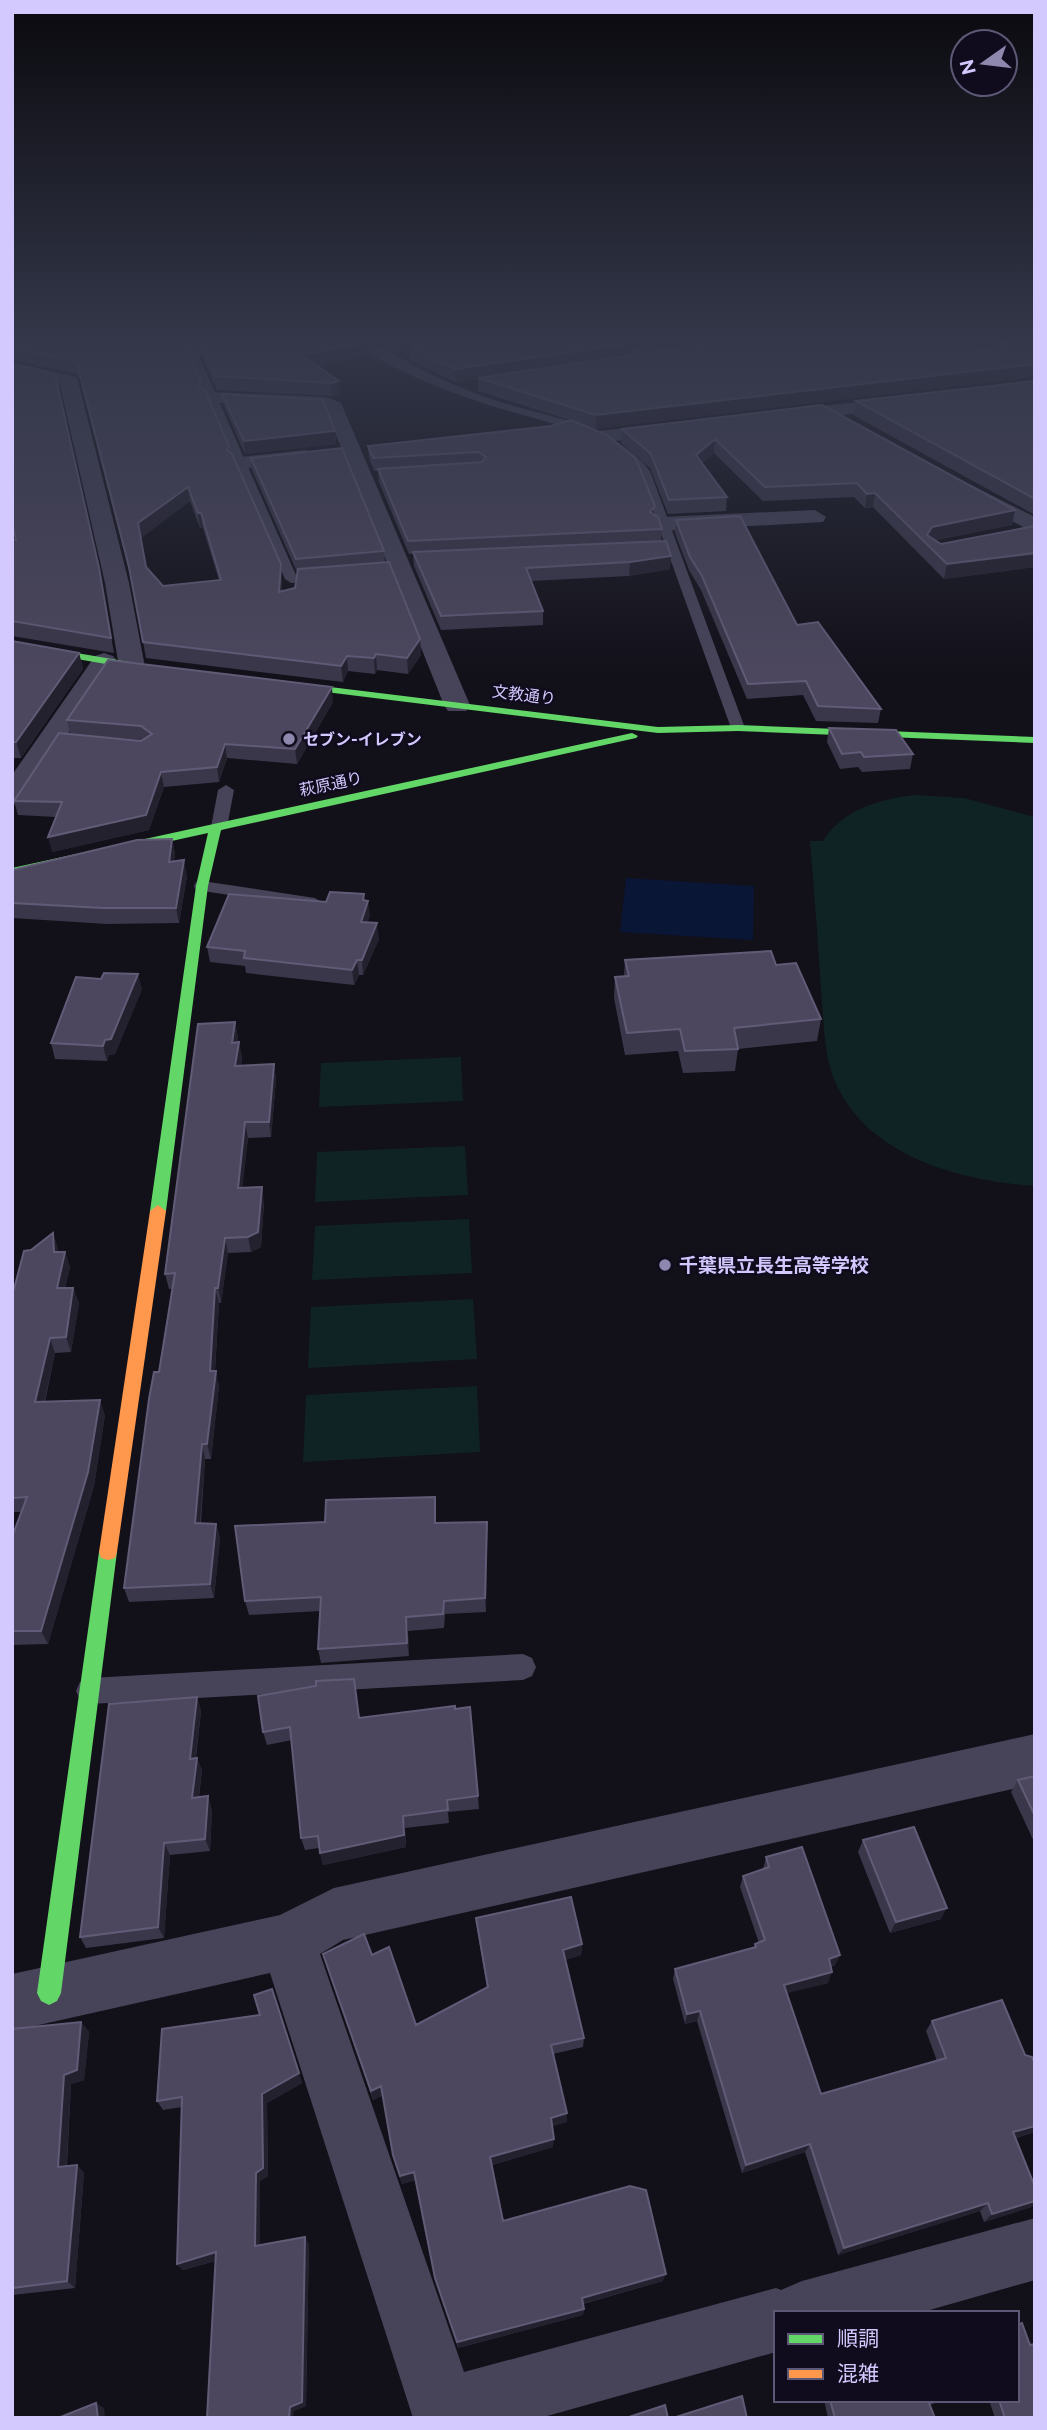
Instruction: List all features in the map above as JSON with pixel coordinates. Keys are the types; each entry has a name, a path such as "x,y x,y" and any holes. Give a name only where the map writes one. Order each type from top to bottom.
{"street":[{"path":"85,448 117,583 132,667"},
{"path":"241,463 376,448"},
{"path":"353,451 371,477 400,566 457,705"},
{"path":"945,477 1025,535"},
{"path":"663,524 815,517"},
{"path":"12,645 132,667 173,671"},
{"path":"17,781 58,741 104,661"},
{"name":"文教通り","path":"268,682 658,730 738,727 1035,740"},
{"name":"萩原通り","path":"12,872 658,730"},
{"path":"217,827 202,886 90,1691 31,1998 288,1941 334,1915 1035,1759"},
{"path":"288,1941 445,2414 774,2321"},
{"path":"809,2311 1035,2249"}],"lane":[{"path":"235,448 290,586 333,576"},
{"path":"622,448 640,463 663,524 664,548 738,727"},
{"path":"217,827 226,790"},
{"path":"202,886 321,904"},
{"path":"90,1691 523,1667"}],"green space":[{"path":"915,795 964,798 1035,817 1035,1186 976,1178 947,1170 918,1160 891,1145 868,1128 848,1106 830,1068 824,1035 810,841 823,841 831,830 851,813 889,799"},
{"path":"461,1057 463,1101 319,1107 321,1063"},
{"path":"465,1146 468,1195 315,1202 317,1152"},
{"path":"469,1219 472,1273 312,1280 315,1226"},
{"path":"473,1299 477,1359 308,1368 311,1307"},
{"path":"477,1386 480,1452 303,1462 306,1395"}],"water":[{"path":"626,878 754,886 753,940 620,932"}],"building":[{"path":"12,448 72,448 99,568 111,638 12,621 12,540 16,540 12,523"},
{"path":"99,448 228,448 281,564 279,592 295,588 298,569 389,562 420,639 407,658 376,654 374,658 347,656 341,666 143,642 129,567","holes":["188,487 198,513 201,513 221,580 163,586 146,567 138,523"]},
{"path":"342,448 384,551 296,559 251,458"},
{"path":"369,448 623,448 636,459 655,506 650,512 658,517 662,529 408,541 378,469 482,462 486,457 478,452 373,458"},
{"path":"645,448 704,448 696,455 727,497 669,500 651,454"},
{"path":"725,448 902,448 1015,510 932,527 927,535 941,544 1035,526 1035,553 947,564 875,493 867,494 857,483 765,487"},
{"path":"943,448 1035,448 1035,499"},
{"path":"740,516 797,625 818,622 881,709 818,706 806,681 748,684 676,520"},
{"path":"666,541 671,556 630,562 526,568 543,611 441,616 413,552"},
{"path":"12,641 79,653 16,742 12,742"},
{"path":"108,660 332,687 295,749 225,744 217,767 161,772 146,815 48,837 62,802 14,801 59,733 141,741 152,734 141,726 67,720"},
{"path":"829,728 896,730 913,754 864,757 861,752 842,754"},
{"path":"172,839 169,862 184,860 176,908 103,908 12,903 12,870 137,840"},
{"path":"330,892 364,894 363,900 368,901 361,922 377,923 362,960 357,960 352,970 244,958 245,951 207,947 229,894 326,902"},
{"path":"771,951 776,965 796,963 821,1019 734,1028 738,1049 685,1051 680,1029 627,1033 615,977 629,976 625,960"},
{"path":"104,973 138,974 111,1039 105,1040 103,1046 51,1043 76,977 101,979"},
{"path":"235,1022 232,1043 239,1042 235,1066 274,1064 269,1122 245,1122 238,1188 262,1187 258,1232 248,1237 225,1238 218,1288 215,1288 210,1371 216,1371 207,1444 202,1444 195,1523 216,1524 210,1584 124,1588 149,1399 154,1372 159,1372 175,1273 165,1274 198,1024"},
{"path":"53,1233 54,1252 65,1252 57,1288 73,1288 66,1337 50,1338 35,1402 100,1400 88,1472 41,1631 12,1631 12,1537 27,1497 12,1498 12,1289 24,1251 31,1250"},
{"path":"435,1497 435,1523 487,1522 485,1598 444,1601 443,1614 406,1617 407,1643 318,1649 321,1597 245,1601 235,1526 325,1522 326,1500"},
{"path":"354,1679 359,1718 455,1706 455,1709 470,1707 478,1796 447,1800 448,1810 403,1816 404,1835 320,1853 318,1836 301,1838 290,1727 263,1732 258,1696 316,1686 316,1681"},
{"path":"197,1697 190,1759 197,1758 192,1798 208,1796 205,1839 164,1843 158,1927 80,1937 109,1704"},
{"path":"1035,1776 1035,1816 1018,1780"},
{"path":"914,1827 947,1908 896,1922 863,1840"},
{"path":"802,1847 840,1955 829,1959 832,1972 784,1985 821,2094 946,2058 932,2021 1002,2000 1025,2055 1032,2057 1035,2064 1035,2126 1013,2132 1035,2187 1035,2201 992,2214 988,2203 844,2248 810,2144 746,2165 700,2011 687,2014 675,1969 756,1947 755,1944 765,1940 743,1876 769,1867 766,1857"},
{"path":"571,1897 582,1944 563,1950 584,2038 551,2045 567,2113 551,2118 554,2139 490,2157 503,2221 630,2186 646,2190 666,2274 582,2298 584,2309 457,2342 435,2278 414,2172 400,2176 393,2155 381,2086 371,2091 323,1954 364,1934 372,1955 389,1947 416,2025 488,1987 476,1918"},
{"path":"272,1989 299,2073 262,2094 263,2168 256,2173 255,2246 305,2237 302,2402 290,2407 289,2418 207,2418 216,2252 177,2264 182,2097 157,2101 162,2029 260,2015 254,1995"},
{"path":"81,2022 77,2070 64,2075 58,2167 77,2165 67,2281 12,2288 12,2029"},
{"path":"1022,2323 1030,2345 1035,2344 1035,2418 1005,2418 1000,2402 1019,2402 1019,2324"},
{"path":"742,2396 747,2418 673,2418"},
{"path":"831,2402 932,2402 929,2403 935,2418 835,2418"},
{"path":"96,2403 98,2418 58,2418"},
{"path":"665,2405 668,2418 626,2418"}],"traffic: fast":[{"path":"12,645 159,670"},
{"path":"281,684 658,730 738,728 1035,740"},
{"path":"12,872 632,736"},
{"path":"158,1211 202,886 215,828"},
{"path":"49,1993 108,1552"}],"traffic: slow":[{"path":"108,1552 158,1211"}],"place":[{"name":"セブン-イレブン","path":"289,739"},
{"name":"千葉県立長生高等学校","path":"665,1265"}]}
